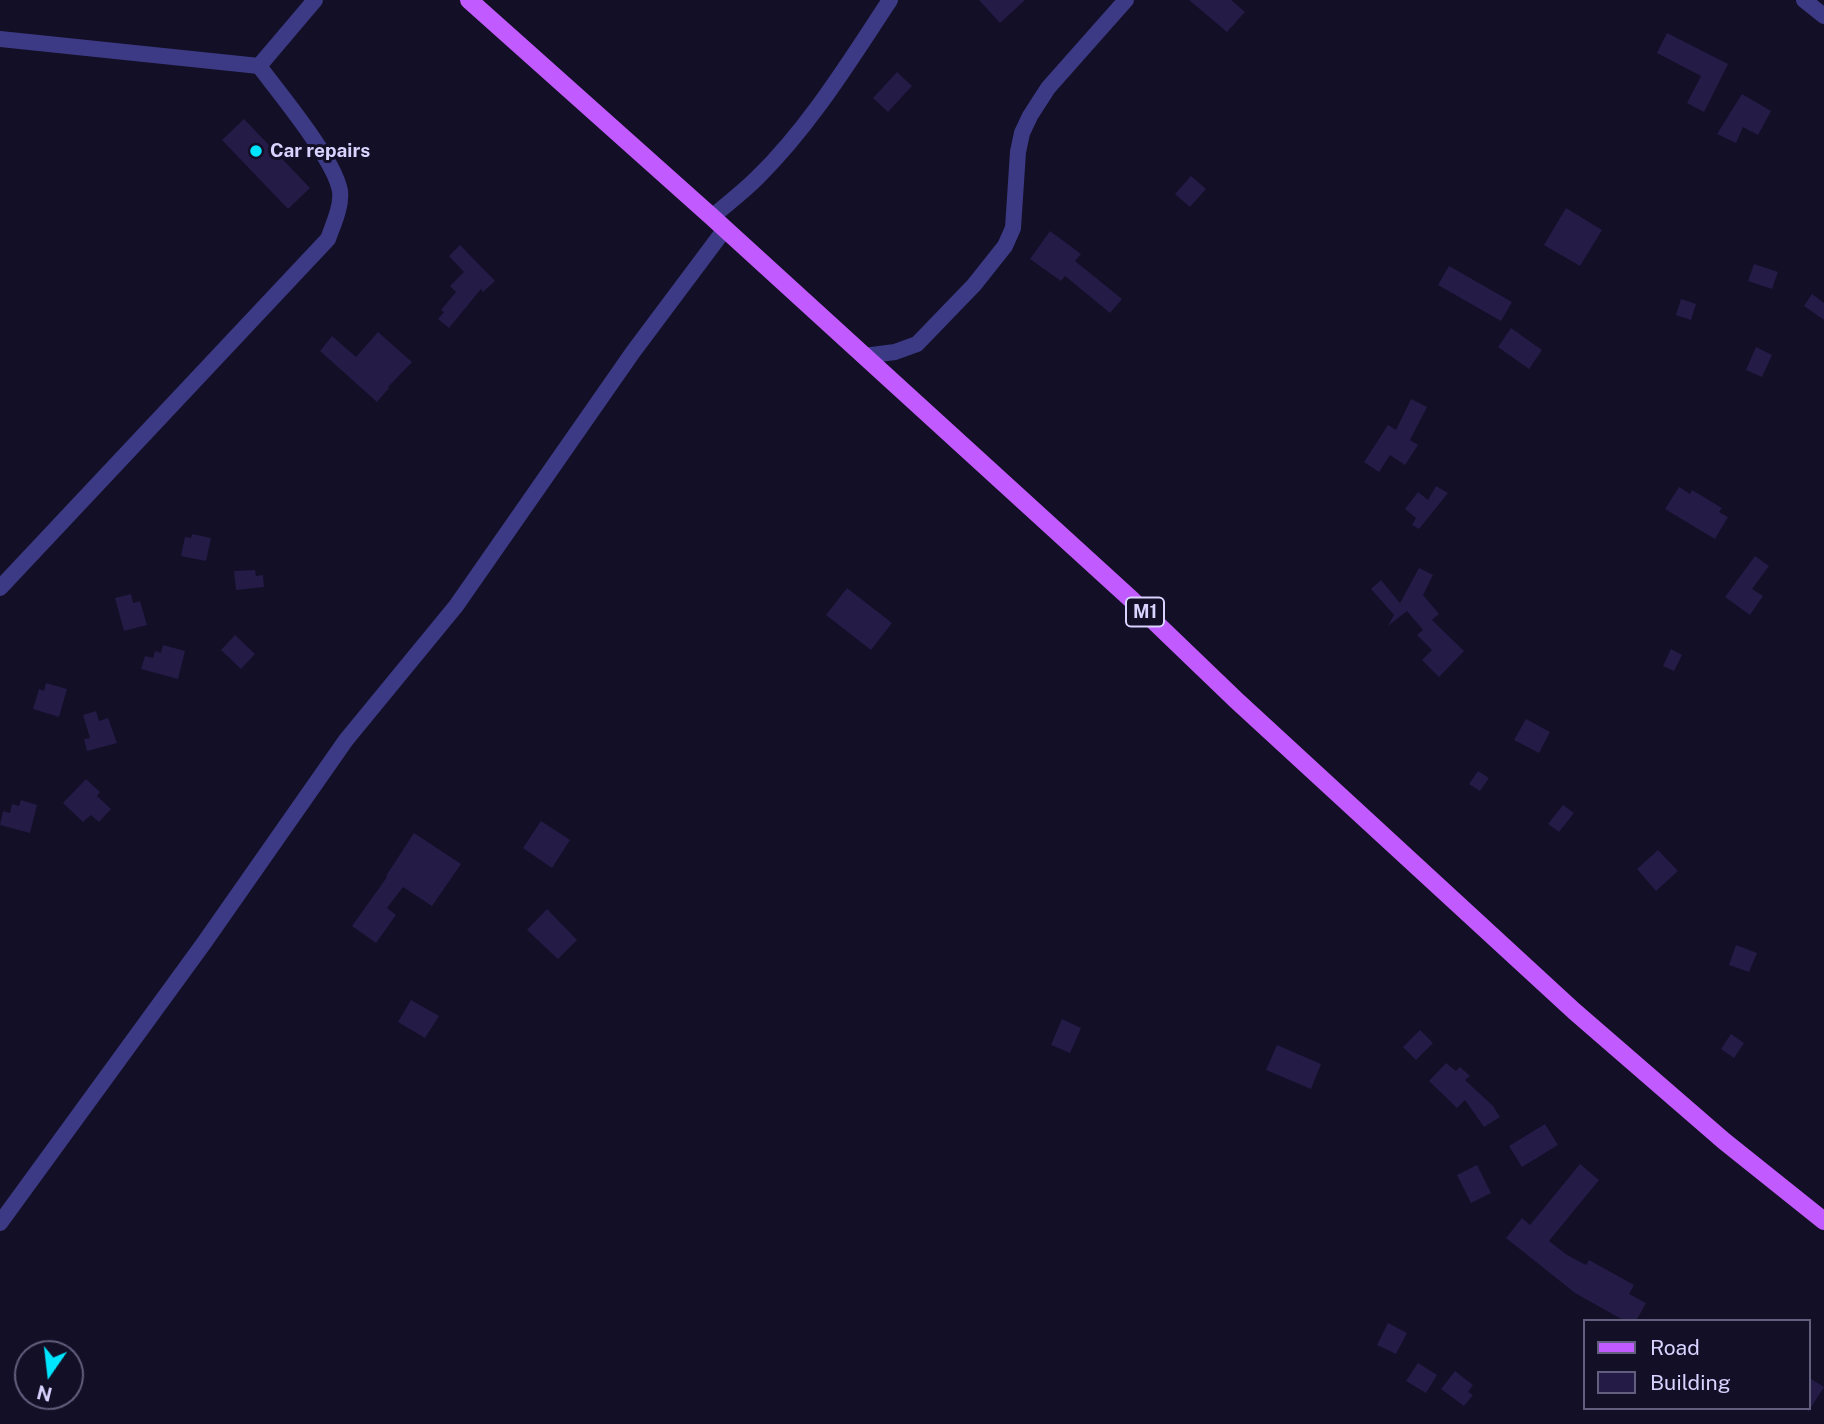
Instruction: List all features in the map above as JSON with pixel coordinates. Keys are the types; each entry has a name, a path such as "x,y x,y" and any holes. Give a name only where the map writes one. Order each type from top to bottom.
{"main road":[{"name":"M1","path":"468,0 719,223 1132,600 1236,700 1564,1002 1724,1141 1824,1221"}],"street":[{"path":"260,66 315,0"},
{"path":"0,1223 197,953 346,740 456,606 633,352 719,223 794,138 831,90 890,0"},
{"path":"864,356 895,352 917,344 974,285 1005,246 1013,228 1018,152 1022,133 1030,116 1048,88 1126,0"},
{"path":"1804,0 1824,16"},
{"path":"0,39 260,66 333,169 340,193 328,239 0,588"}],"building":[{"path":"979,0 1025,0 1000,23"},
{"path":"1189,0 1231,0 1245,12 1227,32"},
{"path":"1667,33 1728,64 1704,112 1687,103 1701,76 1657,53"},
{"path":"897,72 912,86 888,112 873,98"},
{"path":"1742,94 1771,111 1758,135 1743,127 1736,143 1717,134"},
{"path":"244,119 310,188 288,209 222,140"},
{"path":"1191,176 1206,189 1190,207 1175,194"},
{"path":"1566,208 1602,230 1580,266 1544,245"},
{"path":"1050,231 1081,254 1075,261 1122,299 1110,313 1065,276 1061,281 1030,259"},
{"path":"460,245 495,281 483,292 481,289 449,328 438,319 444,312 441,310 456,292 450,286 464,272 449,256"},
{"path":"1754,264 1778,272 1772,289 1748,281"},
{"path":"1449,266 1512,302 1501,321 1438,285"},
{"path":"1812,294 1824,303 1824,320 1804,306"},
{"path":"1681,299 1696,304 1691,320 1676,315"},
{"path":"1511,328 1542,350 1529,369 1498,347"},
{"path":"378,332 412,362 377,402 320,351 332,336 356,357"},
{"path":"1756,347 1772,355 1762,377 1746,370"},
{"path":"1411,399 1427,407 1410,440 1418,445 1405,465 1390,455 1379,472 1364,462 1388,425 1396,430"},
{"path":"1436,486 1448,493 1419,529 1412,525 1416,518 1405,509 1418,492 1428,500"},
{"path":"1679,487 1690,494 1692,490 1722,508 1719,512 1728,517 1715,539 1665,509"},
{"path":"192,534 211,538 206,561 181,556 185,537 191,538"},
{"path":"1755,556 1769,566 1752,589 1763,596 1750,615 1725,597"},
{"path":"1419,568 1433,575 1423,595 1439,614 1432,620 1464,651 1439,677 1422,660 1432,650 1417,635 1423,630 1407,611 1388,626 1394,615 1371,589 1381,580 1400,603"},
{"path":"255,570 256,576 263,575 264,587 236,590 234,571"},
{"path":"847,588 892,623 871,650 826,615"},
{"path":"131,594 133,603 140,601 147,625 124,631 115,598"},
{"path":"235,635 255,654 241,669 221,650"},
{"path":"163,645 185,651 178,679 141,669 145,656 153,658 155,651 161,653"},
{"path":"1671,649 1682,655 1674,671 1663,666"},
{"path":"46,683 67,689 59,717 33,709 39,689 44,691"},
{"path":"96,711 99,721 108,718 117,743 87,751 84,739 90,738 83,715"},
{"path":"1526,719 1550,732 1539,753 1514,740"},
{"path":"1478,771 1489,778 1480,791 1469,784"},
{"path":"86,779 100,792 97,796 111,809 99,822 91,815 83,822 63,803"},
{"path":"21,800 37,805 30,833 0,825 3,811 10,813 12,804 19,806"},
{"path":"1563,805 1574,813 1559,832 1548,824"},
{"path":"541,821 570,840 552,868 523,848"},
{"path":"414,833 461,864 432,906 403,887 387,908 396,915 376,943 352,926"},
{"path":"1658,850 1678,871 1656,891 1637,869"},
{"path":"547,909 577,940 558,959 527,930"},
{"path":"1736,945 1757,953 1749,972 1729,965"},
{"path":"411,1000 439,1016 425,1038 398,1022"},
{"path":"1062,1019 1081,1028 1070,1053 1051,1045"},
{"path":"1420,1030 1433,1043 1416,1060 1403,1047"},
{"path":"1731,1034 1744,1043 1734,1058 1721,1049"},
{"path":"1277,1045 1321,1064 1311,1089 1266,1070"},
{"path":"1446,1063 1456,1071 1460,1067 1470,1076 1465,1080 1493,1106 1500,1117 1484,1127 1465,1100 1457,1108 1429,1081"},
{"path":"1545,1124 1558,1145 1522,1167 1509,1146"},
{"path":"1580,1164 1599,1180 1549,1241 1586,1265 1589,1260 1634,1285 1629,1294 1646,1303 1637,1319 1621,1319 1575,1293 1506,1238 1522,1218 1530,1225"},
{"path":"1477,1165 1491,1193 1471,1203 1457,1175"},
{"path":"1388,1323 1407,1333 1396,1354 1377,1345"},
{"path":"1418,1363 1437,1375 1426,1393 1406,1381"},
{"path":"1455,1371 1473,1385 1468,1392 1473,1395 1464,1406 1441,1389"},
{"path":"1810,1378 1824,1387 1810,1409"}],"place":[{"name":"Car repairs","path":"256,151"}]}
